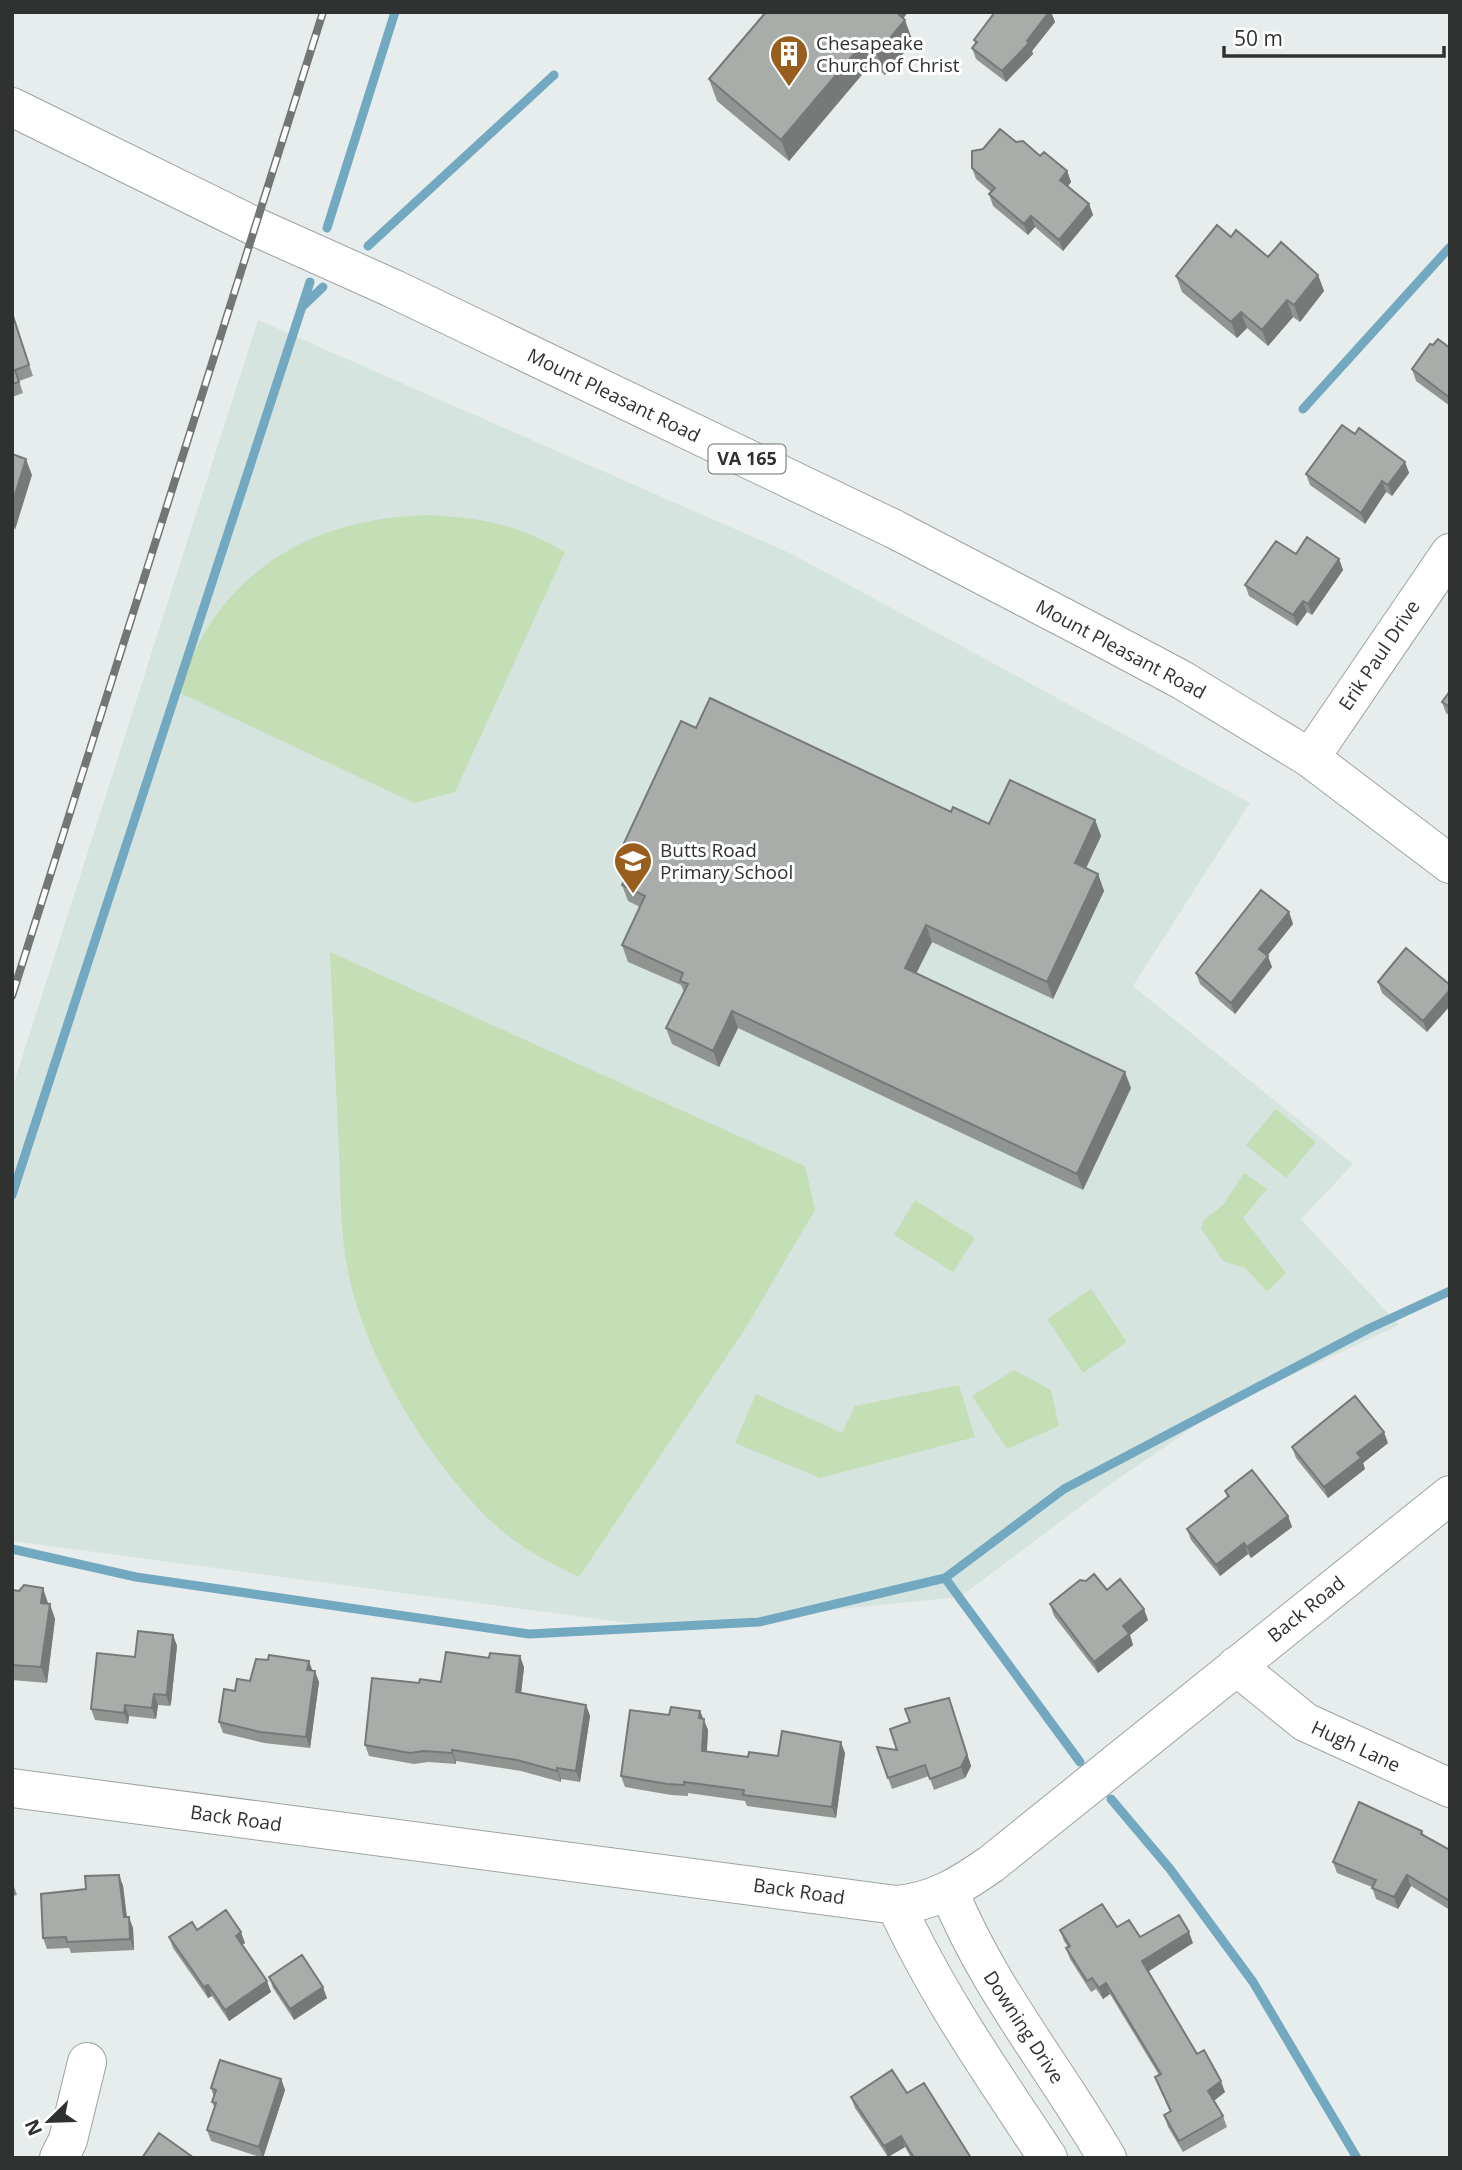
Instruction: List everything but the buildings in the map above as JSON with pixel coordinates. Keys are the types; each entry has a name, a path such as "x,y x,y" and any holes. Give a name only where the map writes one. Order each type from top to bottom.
{"main road":[{"name":"Mount Pleasant Road","path":"12,107 258,228 394,289 894,528 1182,680 1310,758 1450,864"},
{"name":"Erik Paul Drive","path":"1310,758 1450,552"},
{"name":"Back Road","path":"12,1788 896,1905 918,1904 949,1891 991,1864 1450,1494"},
{"name":"Hugh Lane","path":"1236,1666 1304,1722 1450,1788"},
{"name":"Downing Drive","path":"949,1891 964,1929 994,1981 1107,2158"},
{"path":"896,1905 917,1951 956,2019 1048,2158"},
{"path":"59,2158 72,2128 87,2062"}],"shaded area":[{"name":"Butts Road Primary School","path":"258,320 792,554 1250,803 1133,986 1353,1164 1301,1219 1399,1325 1221,1408 1105,1488 960,1597 658,1627 12,1541 12,1089"}],"green space":[{"path":"431,515 501,524 565,552 455,792 414,803 178,692 195,650 217,614 243,584 273,560 308,541 345,527 387,518"},
{"path":"330,952 805,1166 815,1210 745,1329 579,1577 514,1540 471,1500 448,1473 407,1414 373,1349 351,1285 343,1236"},
{"path":"1276,1109 1316,1142 1286,1178 1246,1145"},
{"path":"1244,1173 1267,1189 1243,1218 1286,1273 1267,1291 1245,1268 1223,1261 1201,1228 1204,1220 1223,1205"},
{"path":"915,1200 975,1238 953,1272 894,1235"},
{"path":"1091,1289 1127,1342 1083,1373 1047,1319"},
{"path":"1014,1370 1051,1390 1059,1426 1007,1449 972,1396"},
{"path":"959,1385 975,1437 820,1478 735,1443 756,1394 842,1433 855,1406"}],"waterway":[{"path":"327,228 395,12"},
{"path":"368,246 554,75"},
{"path":"1303,409 1450,247"},
{"path":"12,1195 310,282"},
{"path":"304,305 323,287"},
{"path":"12,1549 136,1577 529,1634 759,1622 945,1578 1064,1489 1368,1329 1450,1291"},
{"path":"945,1578 1080,1762"},
{"path":"1111,1799 1170,1869 1253,1982 1357,2158"}],"railway":[{"path":"12,996 323,12"}],"place":[{"name":"Chesapeake Church of Christ","path":"789,88"},
{"name":"Butts Road Primary School","path":"633,895"}]}
